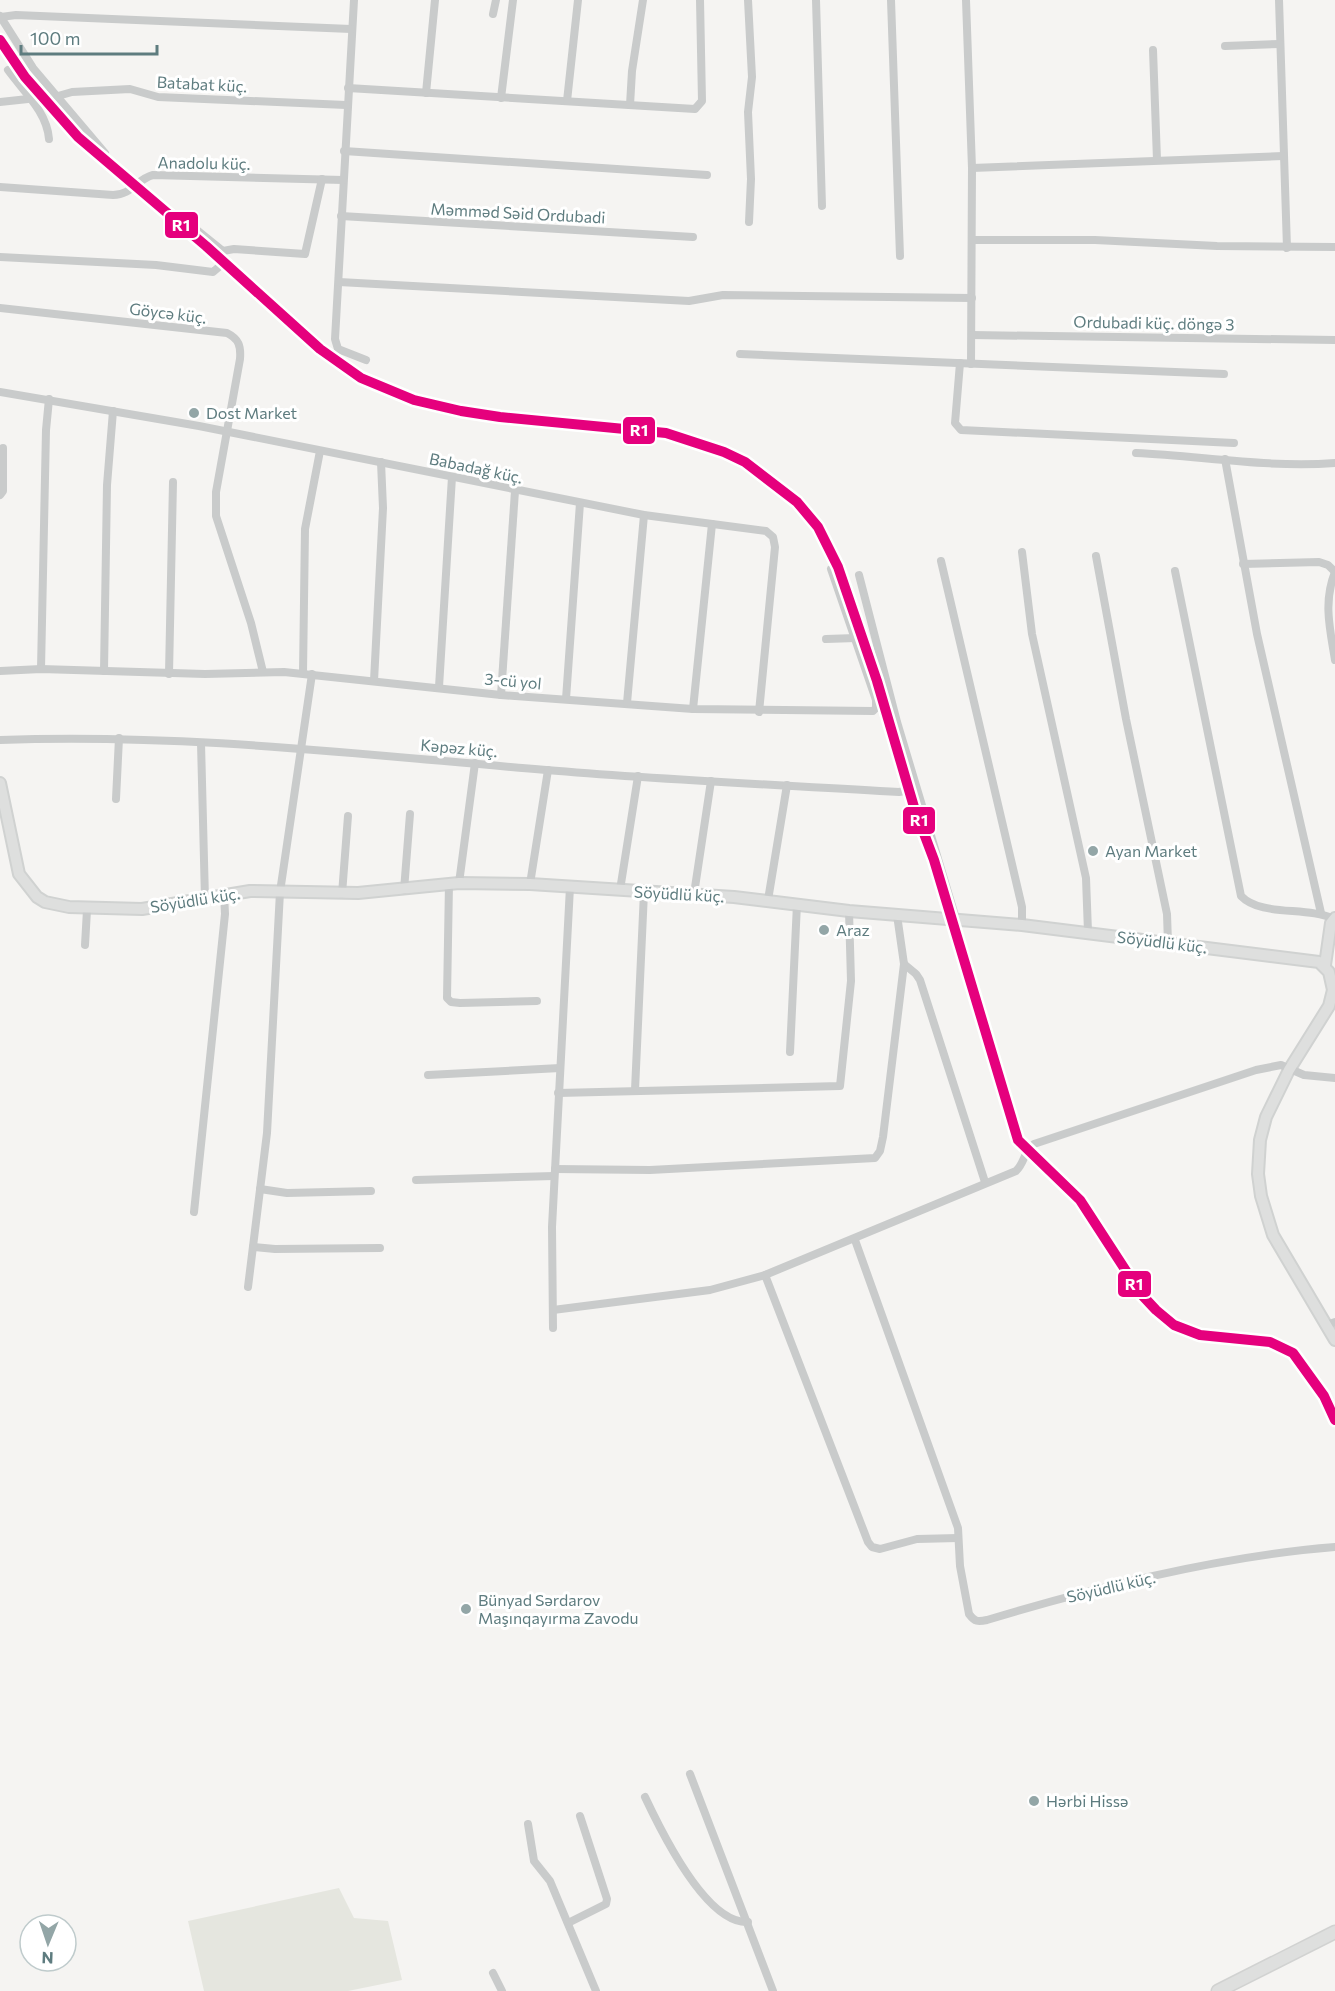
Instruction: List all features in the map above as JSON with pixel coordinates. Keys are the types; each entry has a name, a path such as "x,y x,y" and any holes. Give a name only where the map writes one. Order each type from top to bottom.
{"main road":[{"path":"1221,1990 1335,1932"}],"street":[{"path":"354,0 346,105 336,345 338,349 366,360"},
{"path":"426,93 435,0"},
{"path":"493,14 496,0"},
{"path":"501,98 512,0"},
{"path":"567,101 579,0"},
{"path":"630,105 643,0"},
{"path":"348,88 695,109 701,105 700,0"},
{"path":"748,0 752,77 748,112 752,179 749,222"},
{"path":"816,0 822,206"},
{"path":"891,0 900,256"},
{"path":"966,0 972,168 971,364"},
{"path":"1279,0 1287,248"},
{"path":"105,153 33,68 0,17 16,15 351,29"},
{"path":"1225,46 1280,44"},
{"path":"1153,50 1157,160"},
{"path":"8,70 28,99 45,117 49,139"},
{"name":"Batabat küç.","path":"58,96 72,92 130,89 158,97 346,105"},
{"path":"0,102 28,99"},
{"path":"344,151 707,175"},
{"path":"972,168 1283,156"},
{"name":"Anadolu küç.","path":"0,187 120,195 153,175 343,180"},
{"path":"197,230 223,251 234,249 305,255 321,179"},
{"name":"Məmməd Səid Ordubadi","path":"341,216 693,237"},
{"path":"972,240 1095,240 1287,248 1335,247"},
{"path":"0,257 156,265 213,272 220,266 223,251"},
{"path":"339,282 689,301 723,295 972,298"},
{"name":"Göycə küç.","path":"0,308 227,333 235,337 239,344 240,359 227,432"},
{"name":"Ordubadi küç. döngə 3","path":"972,335 1335,340"},
{"path":"740,354 1224,374"},
{"path":"960,363 955,423 961,430 1234,443"},
{"name":"Babadağ küç.","path":"0,392 227,432 514,491 644,515 766,531 773,537 775,547 759,712"},
{"path":"41,669 46,430 50,399"},
{"path":"104,671 106,518 113,411"},
{"path":"227,432 216,492 216,516 251,623 262,672"},
{"path":"0,495 3,491 3,448"},
{"path":"248,1287 267,1133 280,892 302,749 308,674 305,529 320,452"},
{"path":"1136,453 1286,465 1335,463"},
{"path":"1225,459 1243,564 1300,833 1321,913"},
{"path":"374,681 383,508 381,462"},
{"path":"439,687 452,477"},
{"path":"169,674 173,482"},
{"path":"501,695 514,491"},
{"path":"566,699 580,503"},
{"path":"627,704 644,515"},
{"path":"693,709 712,524"},
{"path":"1022,552 1032,634 1086,878 1088,932"},
{"path":"1096,556 1126,719 1167,915 1168,942"},
{"path":"941,561 1022,907 1022,925"},
{"path":"1243,564 1319,562 1328,565 1335,572 1328,590 1327,602 1335,660"},
{"name":"3-cü yol","path":"0,671 41,669 169,674 262,672 308,674 501,695 693,709 759,712 875,710 876,700 831,569"},
{"path":"1175,571 1241,896 1247,903 1262,907 1321,913 1334,918 1325,965 1332,980 1332,998 1289,1070 1263,1129 1258,1174 1261,1196 1273,1235 1331,1324 1335,1340"},
{"path":"859,575 916,789 956,919"},
{"path":"826,639 856,638"},
{"path":"116,799 118,738"},
{"name":"Kəpəz küç.","path":"0,740 118,738 201,742 711,781 899,792 916,789"},
{"path":"201,742 205,899"},
{"path":"475,763 454,883 447,998 451,1002 460,1003 537,1000"},
{"path":"530,884 548,770"},
{"path":"620,890 638,776"},
{"path":"694,894 711,781"},
{"name":"Söyüdlü küç.","path":"0,783 15,861 24,883 31,892 45,902 87,910 142,909 224,894 280,892 342,894 404,890 454,883 530,884 768,900 897,915 1022,925 1310,960 1325,965"},
{"path":"768,900 787,785"},
{"path":"404,890 410,814"},
{"path":"342,894 348,816"},
{"path":"553,1328 554,1173 570,887"},
{"path":"635,1090 644,892"},
{"path":"194,1212 225,914 224,894"},
{"path":"790,1052 797,904"},
{"path":"85,945 87,910"},
{"path":"558,1093 840,1086 851,981 849,910"},
{"path":"416,1180 874,1158 880,1151 883,1137 904,964 897,915"},
{"path":"904,964 920,980 985,1182"},
{"path":"553,1310 710,1290 765,1275 855,1240 1020,1167 1027,1150 1034,1144 1256,1070 1281,1065 1289,1070 1335,1078"},
{"path":"428,1075 560,1068"},
{"path":"260,1189 287,1193 371,1191"},
{"name":"Söyüdlü küç.","path":"855,1240 955,1519 969,1614 978,1622 1119,1583 1272,1555 1335,1547"},
{"path":"253,1247 380,1248"},
{"path":"765,1275 868,1542 872,1547 880,1550 917,1539 958,1538"},
{"path":"690,1774 773,1991"},
{"path":"645,1797 668,1846 685,1872 726,1918 737,1922 748,1922"},
{"path":"568,1923 606,1904 607,1899 580,1816"},
{"path":"528,1824 534,1861 550,1881 596,1991"},
{"path":"493,1973 502,1991"}],"shaded area":[{"path":"339,1888 354,1918 388,1921 402,1980 348,1991 204,1991 188,1921"}],"transit line":[{"name":"R1","path":"0,40 25,77 78,137 206,246 320,349 361,378 414,400 461,411 500,417 666,433 724,452 745,462 797,502 818,527 838,567 877,681 914,807 934,860 1018,1140 1080,1200 1141,1294 1156,1310 1174,1325 1200,1335 1270,1342 1293,1353 1324,1396 1335,1420"}],"place":[{"name":"Dost Market","path":"194,413"},
{"name":"Ayan Market","path":"1093,851"},
{"name":"Araz","path":"824,930"},
{"name":"Bünyad Sərdarov Maşınqayırma Zavodu","path":"466,1609"},
{"name":"Hərbi Hissə","path":"1034,1801"}]}
